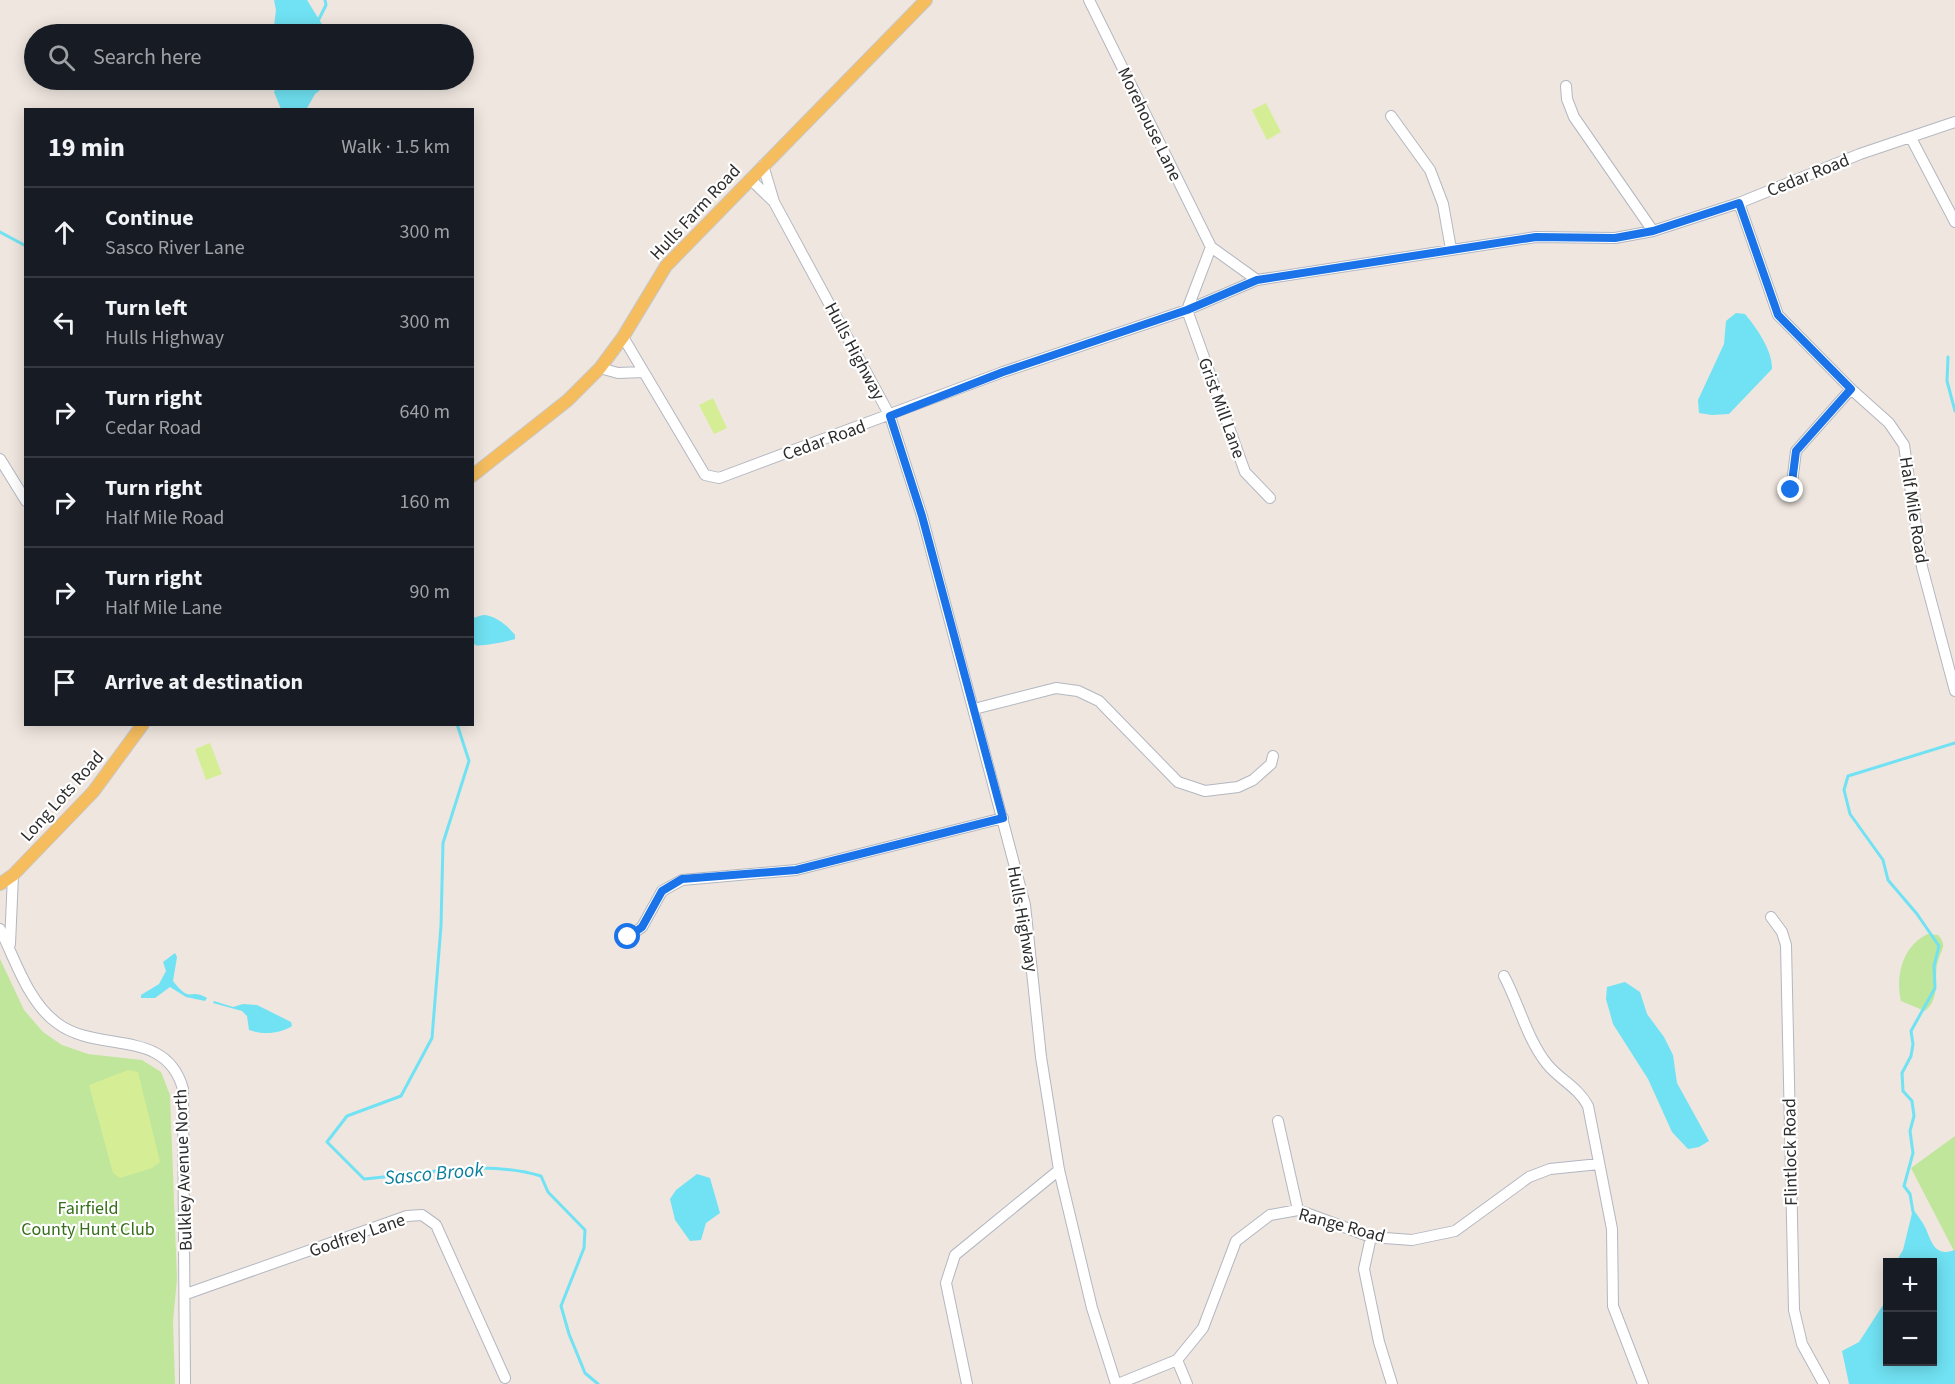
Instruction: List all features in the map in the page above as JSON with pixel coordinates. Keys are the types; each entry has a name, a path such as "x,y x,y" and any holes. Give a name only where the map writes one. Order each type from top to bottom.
{"main road":[{"name":"Hulls Farm Road","path":"474,474 568,399 600,368 623,337 666,266 926,0"},
{"name":"Long Lots Road","path":"0,884 13,875 93,792 142,726"}],"street":[{"name":"Morehouse Lane","path":"1089,0 1211,247 1257,280"},
{"path":"1566,86 1567,99 1574,117 1653,231"},
{"path":"1391,116 1430,170 1443,204 1451,249"},
{"name":"Cedar Road","path":"623,337 705,475 719,478 1003,372 1187,310 1257,280 1536,237 1615,238 1653,231 1739,203 1860,154 1955,122"},
{"path":"1911,138 1955,222"},
{"name":"Hulls Highway","path":"763,165 774,202 890,416 922,516 1024,905 1041,1057 1059,1170 1092,1308 1117,1384"},
{"name":"Hulls Highway","path":"751,180 774,202"},
{"name":"Half Mile Road","path":"1739,203 1778,315 1851,389 1889,423 1904,445 1922,567 1955,691"},
{"path":"1187,310 1211,247"},
{"name":"Grist Mill Lane","path":"1187,310 1245,472 1270,498"},
{"path":"600,368 618,373 644,372"},
{"path":"1791,490 1796,451 1851,389"},
{"path":"0,459 24,498"},
{"path":"974,709 1056,688 1078,691 1099,701 1178,782 1205,791 1238,787 1253,780 1271,764 1273,756"},
{"path":"628,937 642,927 662,891 682,879 796,870 1003,818"},
{"name":"Bulkley Avenue North","path":"10,948 13,875"},
{"name":"Flintlock Road","path":"1770,917 1782,932 1786,945 1794,1310 1802,1344 1824,1384"},
{"name":"Bulkley Avenue North","path":"0,929 34,998 56,1023 89,1038 155,1052 174,1067 180,1078 183,1089 185,1384"},
{"path":"1504,976 1540,1053 1548,1065 1581,1093 1588,1106 1612,1229 1613,1306 1643,1384"},
{"path":"1278,1121 1298,1210"},
{"name":"Range Road","path":"1117,1384 1177,1360 1203,1328 1236,1241 1270,1215 1298,1210 1371,1237 1412,1240 1455,1231 1528,1177 1550,1169 1599,1164"},
{"path":"967,1384 946,1283 955,1255 1059,1170"},
{"name":"Godfrey Lane","path":"186,1294 407,1216 422,1215 436,1225 505,1378"},
{"path":"1371,1237 1364,1269 1379,1342 1392,1384"},
{"path":"1177,1360 1187,1384"}],"green space":[{"path":"1266,103 1281,132 1267,140 1252,110"},
{"path":"713,398 727,428 714,434 699,405"},
{"path":"210,743 222,774 206,780 195,749"},
{"path":"1928,934 1938,935 1943,942 1943,948 1937,967 1934,999 1925,1011 1901,1001 1899,982 1907,953 1919,939"},
{"name":"Fairfield County Hunt Club","path":"0,959 24,1010 43,1032 62,1045 88,1054 142,1060 161,1072 170,1095 177,1279 173,1321 175,1384 0,1384"},
{"path":"128,1070 138,1072 160,1162 152,1168 120,1178 113,1173 89,1085"},
{"path":"1955,1136 1955,1253 1911,1168"}],"water":[{"path":"274,0 307,0 322,24 274,24 276,10"},
{"path":"275,90 320,90 315,94 307,108 281,108"},
{"path":"1736,313 1745,314 1759,332 1770,355 1772,369 1729,414 1699,413 1698,400 1724,344 1726,321"},
{"path":"483,615 492,617 509,628 515,635 515,639 488,645 475,645 474,618"},
{"path":"175,953 177,957 173,981 187,994 207,998 205,1001 186,997 170,987 155,998 141,998 141,995 159,984 166,971 163,962"},
{"path":"1625,982 1640,992 1647,1014 1664,1037 1673,1055 1677,1083 1709,1141 1699,1147 1688,1149 1672,1132 1648,1079 1613,1024 1606,999 1607,987"},
{"path":"214,1001 233,1007 243,1004 257,1005 291,1022 292,1026 271,1033 249,1030 247,1016 242,1011 213,1003"},
{"path":"697,1174 710,1178 720,1213 706,1223 701,1240 690,1241 675,1220 670,1199 676,1190"},
{"path":"1913,1209 1936,1248 1943,1252 1955,1250 1955,1384 1849,1384 1842,1351 1859,1342 1883,1305 1883,1366 1937,1366 1937,1258 1898,1258 1903,1250"}],"waterway":[{"path":"317,23 326,5 325,0"},
{"name":"Sasco Brook","path":"0,232 24,245"},
{"path":"1948,357 1947,381 1955,411"},
{"name":"Sasco Brook","path":"458,726 469,761 443,843 441,926 432,1038 401,1096 347,1116 327,1142 364,1179 475,1168 519,1171 541,1176 548,1192 585,1230 584,1248 561,1306 569,1334 585,1373 598,1384"},
{"path":"1913,1212 1910,1194 1904,1186 1913,1153 1910,1131 1914,1116 1912,1101 1903,1091 1902,1073 1911,1056 1913,1044 1911,1031 1935,988 1934,966 1939,946 1917,914 1888,880 1883,860 1850,814 1844,790 1848,776 1955,743"}],"route":[{"path":"628,937 642,927 662,891 682,879 796,870 1003,818 922,516 890,416 1003,372 1052,355 1081,348 1187,310 1257,280 1536,237 1615,238 1653,231 1739,203 1767,290 1778,315 1851,389 1796,451 1791,490"}]}
